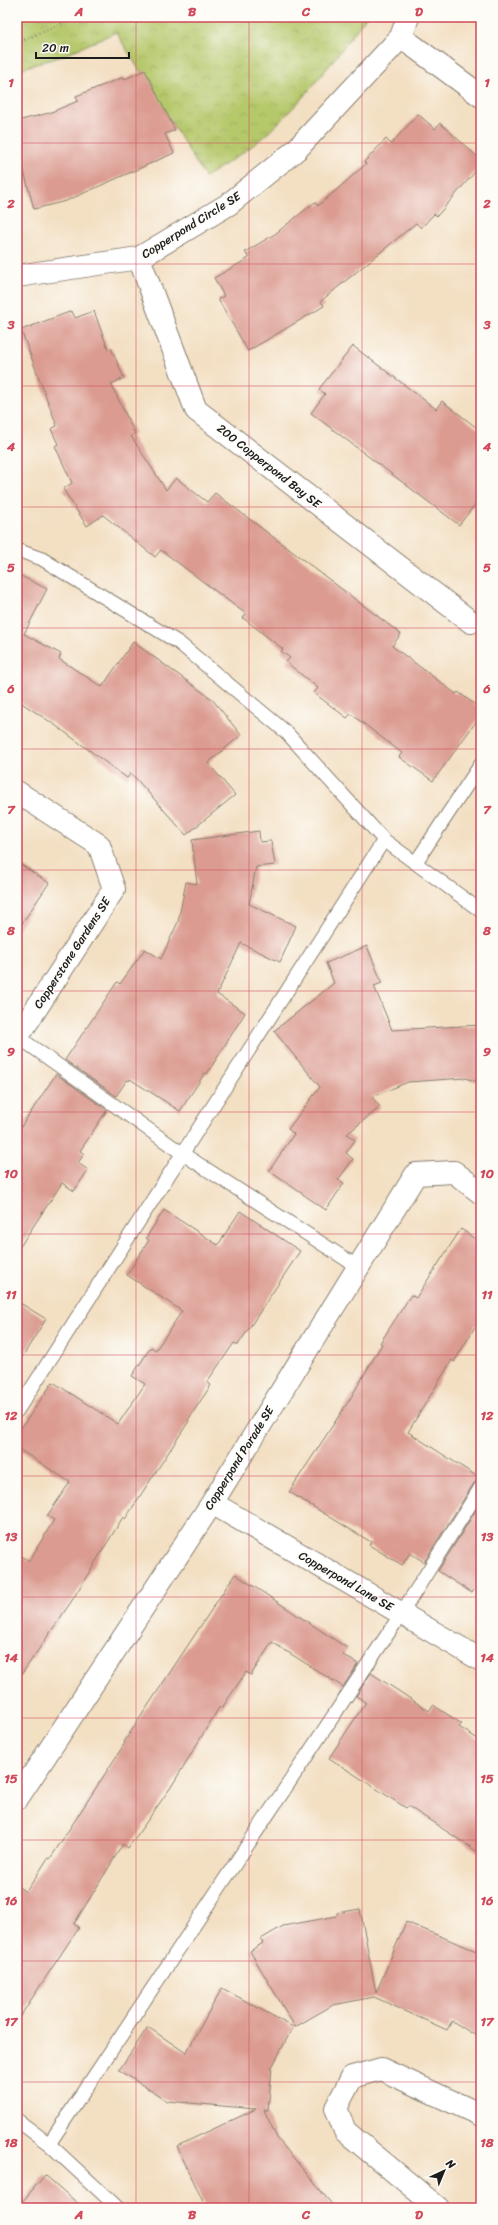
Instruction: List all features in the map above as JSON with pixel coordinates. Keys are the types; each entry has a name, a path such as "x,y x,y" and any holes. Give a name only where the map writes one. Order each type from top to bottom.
{"street":[{"path":"405,27 481,96"},
{"name":"Copperpond Circle SE","path":"17,276 139,258 229,204 296,150 405,27"},
{"name":"200 Copperpond Bay SE","path":"139,258 196,410 471,622"},
{"name":"Copperstone Gardens SE","path":"17,792 100,845 114,889 17,1037"},
{"name":"Copperpond Parade SE","path":"17,1798 212,1502 416,1174 454,1172 481,1192"},
{"name":"Copperpond Lane SE","path":"212,1502 481,1660"},
{"path":"438,2208 346,2131 336,2108 352,2077 381,2070 481,2115"}],"lane":[{"path":"17,550 42,559 179,643 286,732 384,840 481,911"},
{"path":"416,862 481,764"},
{"path":"17,1411 384,840"},
{"path":"17,1037 183,1154 358,1267"},
{"path":"49,2144 401,1614 481,1487"},
{"path":"17,2120 49,2144 118,2208"}],"path":[{"path":"17,43 76,17"}],"green space":[{"path":"17,17 366,17 322,74 287,114 250,148 205,177 116,32 62,56 17,70"}],"building":[{"path":"145,70 175,130 165,134 174,153 66,201 34,209 17,145 17,121 49,113 78,101 76,96 124,77 125,79"},
{"path":"418,114 435,129 440,123 481,160 481,165 437,216 434,214 421,228 416,223 321,301 324,306 248,351 218,299 224,296 214,278 249,258 245,252 275,234 315,202 318,206 366,164 364,162 386,139 391,144"},
{"path":"72,311 75,318 94,311 108,349 111,348 124,378 111,384 135,434 131,436 166,490 176,478 207,502 215,493 401,634 392,646 456,694 458,692 481,709 481,715 433,781 399,757 402,753 351,714 347,718 314,693 318,688 286,662 290,658 281,651 283,649 243,618 246,614 161,550 155,557 103,515 87,526 63,489 72,483 55,446 58,444 51,429 57,426 21,330"},
{"path":"353,346 436,409 442,401 481,431 481,497 459,525 311,413 325,394 319,389"},
{"path":"17,574 47,589 24,634 61,654 59,659 102,687 133,642 212,699 241,735 208,763 235,795 186,835 131,773 127,778 55,725 17,700"},
{"path":"259,831 260,842 271,841 275,865 256,867 249,904 296,926 280,962 241,943 217,994 245,1013 207,1074 205,1073 180,1111 130,1079 129,1081 127,1080 116,1096 65,1060 117,982 120,984 145,949 161,959 178,922 186,882 197,884 192,840"},
{"path":"17,862 49,883 17,931"},
{"path":"367,946 382,983 374,986 392,1030 481,1025 481,1083 465,1078 408,1082 372,1097 380,1107 347,1134 355,1140 346,1153 353,1159 338,1180 344,1183 326,1210 269,1171 294,1134 288,1129 320,1087 274,1031 334,983 326,963"},
{"path":"56,1074 107,1110 80,1151 84,1154 78,1163 88,1170 74,1191 62,1183 17,1251 17,1133"},
{"path":"164,1210 218,1245 240,1211 300,1251 238,1345 234,1343 207,1382 211,1385 188,1420 189,1421 125,1519 123,1517 71,1602 17,1681 17,1553 29,1561 54,1520 47,1516 70,1482 17,1448 17,1434 53,1382 118,1424 145,1384 132,1376 151,1347 156,1350 182,1311 127,1275 149,1240 146,1238"},
{"path":"461,1229 481,1243 481,1317 454,1362 452,1360 408,1432 481,1479 474,1483 424,1562 410,1553 402,1565 369,1545 371,1542 289,1492 350,1399 382,1344 380,1343 411,1295 416,1298"},
{"path":"17,1301 46,1319 17,1365"},
{"path":"481,1502 481,1579 472,1593 438,1571"},
{"path":"235,1574 347,1648 343,1655 358,1664 343,1687 272,1642 251,1675 246,1672 222,1708 220,1706 171,1787 128,1848 123,1844 74,1924 79,1927 17,2021 17,1886 26,1892 48,1858 50,1859 125,1743 124,1742"},
{"path":"371,1673 429,1711 433,1705 462,1724 459,1727 481,1741 481,1854 408,1806 406,1808 329,1758 366,1702 356,1696"},
{"path":"360,1909 376,1993 406,1922 481,1953 481,2039 452,2021 447,2030 374,1997 333,2005 295,2027 250,1951 263,1943 261,1939 283,1926 337,1916 337,1913"},
{"path":"222,1988 293,2027 272,2067 268,2110 264,2110 277,2138 335,2208 206,2208 177,2146 256,2109 167,2101 119,2070 148,2027 186,2053"},
{"path":"45,2175 83,2208 17,2208"}]}
